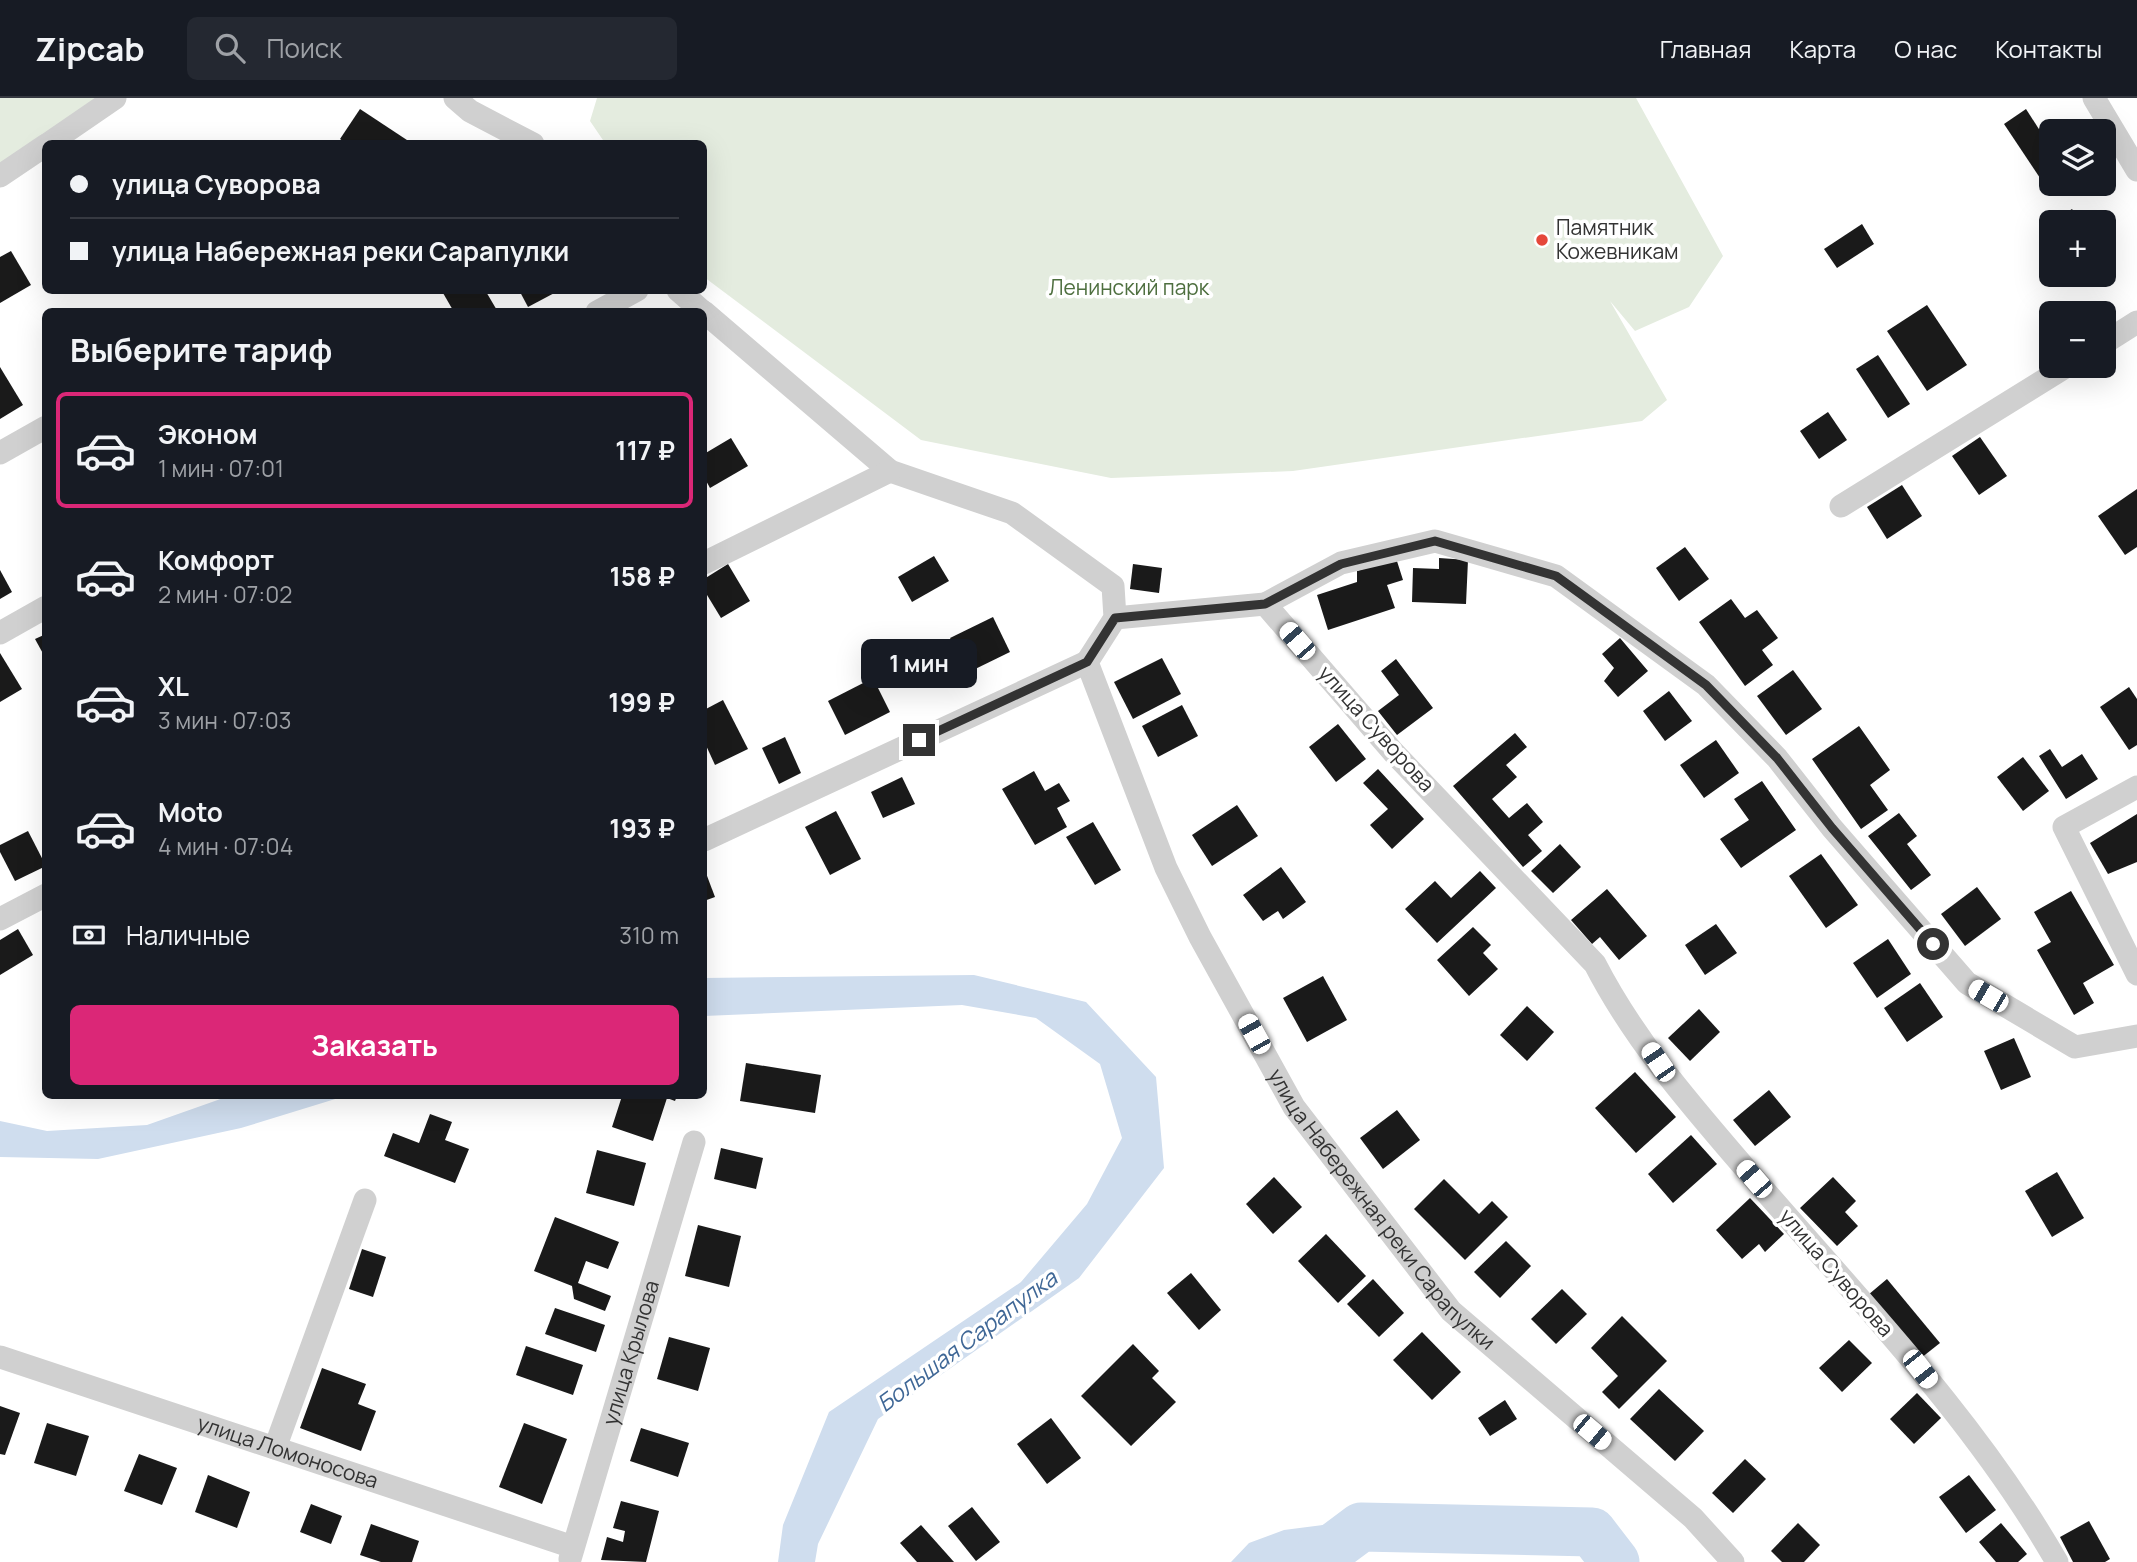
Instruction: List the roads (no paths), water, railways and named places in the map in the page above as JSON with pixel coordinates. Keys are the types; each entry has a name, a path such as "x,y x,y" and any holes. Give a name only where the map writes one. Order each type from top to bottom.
{"street":[{"path":"53,140 115,98"},
{"path":"455,98 470,111 525,140"},
{"path":"2094,98 2137,170"},
{"path":"0,176 42,147"},
{"path":"604,308 630,294"},
{"path":"683,294 698,308"},
{"path":"707,315 890,471 1012,513 1113,586 1115,618 1087,662 707,839"},
{"path":"2116,335 2137,322"},
{"path":"1841,506 2048,378"},
{"path":"0,453 42,429"},
{"path":"707,562 890,471"},
{"path":"1115,618 1265,604 1341,564 1435,541 1556,576 1706,685 1777,758 1832,828 1966,983 2075,1047 2137,1036"},
{"name":"улица Суворова","path":"1265,604 1394,753 1595,964 1607,987 1670,1081 1920,1369 2027,1509 2057,1562"},
{"path":"0,632 42,609"},
{"name":"улица Набережная реки Сарапулки","path":"1087,662 1166,868 1200,937 1294,1107 1451,1311 1693,1518 1733,1562"},
{"path":"2137,787 2064,827 2137,974"},
{"path":"0,919 42,897"},
{"name":"улица Крылова","path":"571,1555 694,1142"},
{"path":"275,1448 365,1200"},
{"name":"улица Ломоносова","path":"0,1357 275,1448 571,1555"}],"water":[{"path":"974,975 1086,1002 1156,1077 1164,1168 1079,1278 878,1419 818,1544 815,1562 778,1562 783,1525 829,1412 1021,1282 1087,1204 1122,1138 1100,1064 1036,1018 962,1005 707,1016 707,978"},
{"path":"221,1099 335,1099 241,1128 98,1159 0,1157 0,1121 47,1131 147,1125"},
{"path":"1393,1516 1397,1546 1343,1553 1333,1562 1231,1562 1249,1543 1284,1530"}],"waterway":[{"name":"Большая Сарапулка","path":"1314,1562 1361,1527 1592,1532 1615,1562"}],"place":[{"name":"Памятник Кожевникам","path":"1542,240"}],"park label":[{"name":"Ленинский парк","path":"1129,288"}]}
